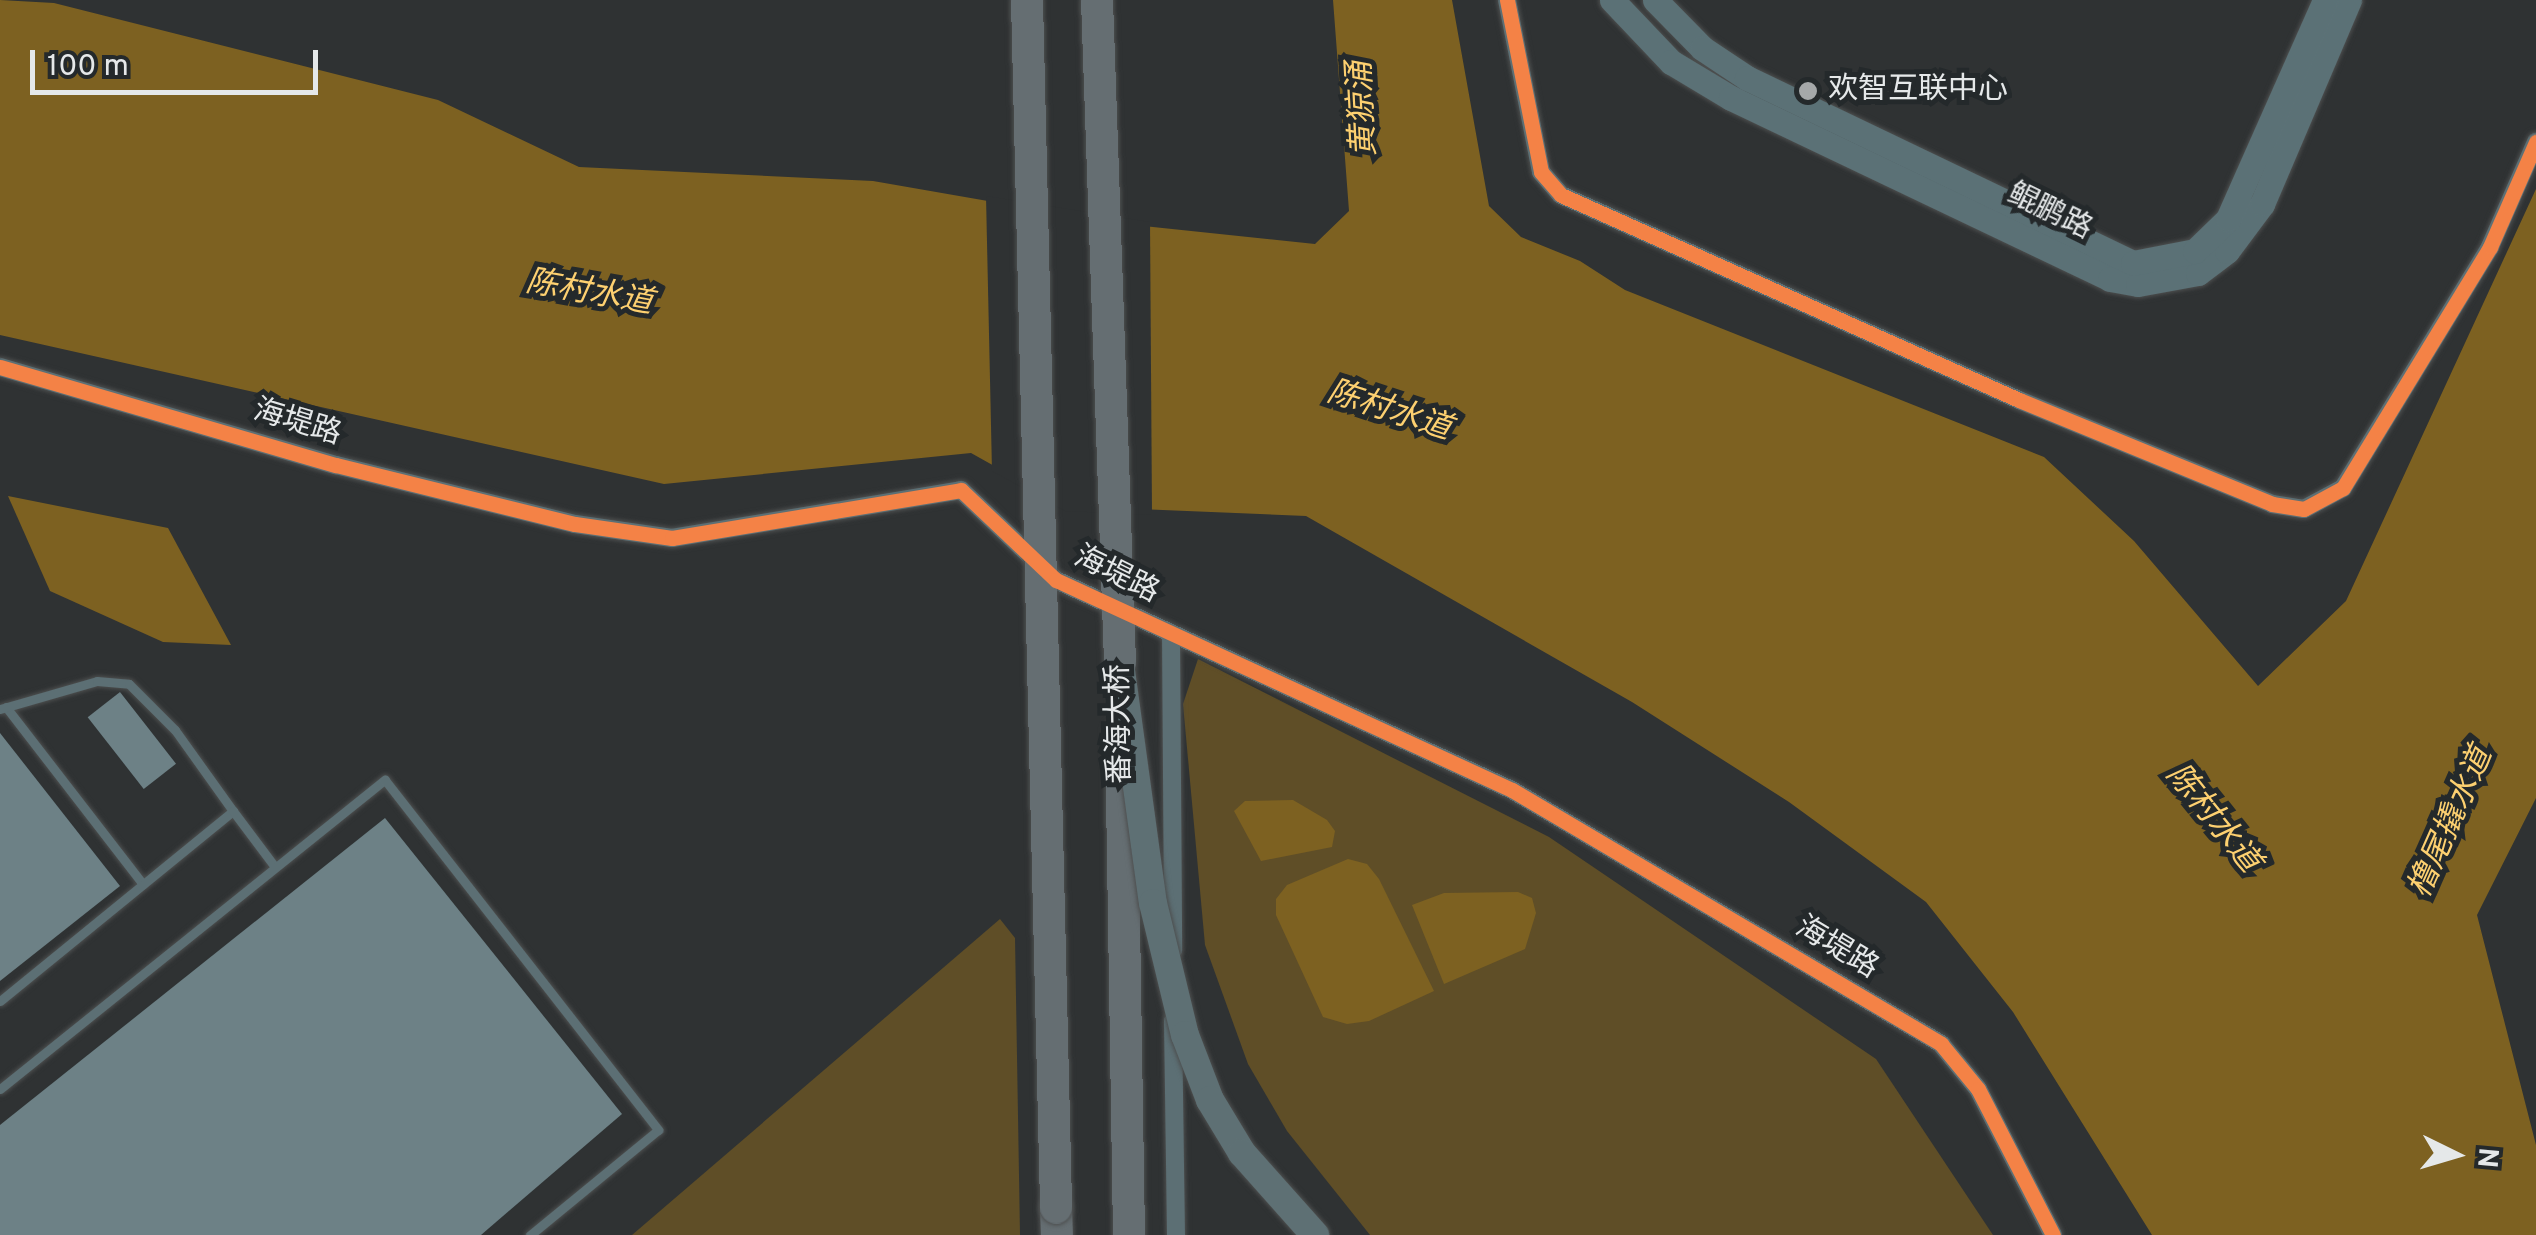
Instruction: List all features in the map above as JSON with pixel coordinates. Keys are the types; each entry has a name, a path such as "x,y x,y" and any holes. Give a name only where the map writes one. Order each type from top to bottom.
{"highway":[{"path":"1026,0 1056,1222"},
{"name":"番海大桥","path":"1097,0 1120,663 1128,1222"}],"main road":[{"path":"1120,663 1152,902 1186,1035 1210,1100 1242,1153 1315,1235"}],"street":[{"path":"1507,0 1541,172 1561,195 2019,400 2272,504 2304,509 2343,488 2490,247 2536,142"},
{"name":"鲲鹏路","path":"1612,0 1671,62 1732,98 2110,279 2138,284 2198,273 2228,252 2262,204 2349,0"},
{"name":"鲲鹏路","path":"1654,0 1702,48 1746,78 2133,263 2195,252 2228,219 2325,0"},
{"name":"海堤路","path":"0,366 336,465 574,524 672,538 961,490 1056,580 1512,790 1942,1044 1978,1089 2053,1235"},
{"path":"1171,633 1176,1235"}],"lane":[{"path":"144,884 3,708 97,681 128,684 176,730 275,867"},
{"path":"0,1088 385,780 658,1130 530,1235"},
{"path":"0,1002 233,811"}],"shaded area":[{"path":"1198,659 1549,837 1876,1059 1993,1235 1370,1235 1287,1131 1248,1064 1205,945 1183,704"},
{"path":"1000,919 1015,938 1020,1235 632,1235"}],"water":[{"path":"0,0 54,3 438,100 579,167 873,181 1115,223 1315,244 1349,211 1333,0 1452,0 1489,206 1521,237 1580,261 1625,290 2044,457 2134,541 2258,686 2346,601 2536,189 2536,798 2477,915 2536,1145 2536,1235 2152,1235 2013,1012 1926,902 1789,802 1632,702 1306,516 1066,506 971,453 664,484 0,335"},
{"path":"8,496 168,528 231,645 163,642 50,591"},
{"path":"1293,800 1327,820 1335,831 1332,847 1261,861 1234,811 1245,801"},
{"path":"1348,859 1367,864 1379,879 1434,991 1369,1021 1347,1024 1323,1017 1276,915 1276,899 1287,885"},
{"path":"1518,892 1532,898 1536,913 1525,949 1444,984 1412,905 1444,893"}],"pier":[{"path":"986,196 1150,222 1152,515 1065,511 992,471"}],"building":[{"path":"120,692 176,764 144,789 88,717"},
{"path":"0,733 120,886 0,981"},
{"path":"385,818 622,1114 481,1235 0,1235 0,1125"}],"cycle path":[{"path":"1507,0 1541,172 1561,195 2019,400 2272,504 2304,509 2343,488 2490,247 2536,142"},
{"path":"0,367 336,465 575,524 672,538 961,490 1056,580 1512,790 1941,1044 1978,1089 2053,1235"}],"place":[{"name":"欢智互联中心","path":"1808,91"}],"water label":[{"name":"黄猄涌","path":"1364,109"},
{"name":"陈村水道","path":"589,294"},
{"name":"陈村水道","path":"1389,412"},
{"name":"陈村水道","path":"2212,819"},
{"name":"橹尾撬水道","path":"2452,823"}]}
